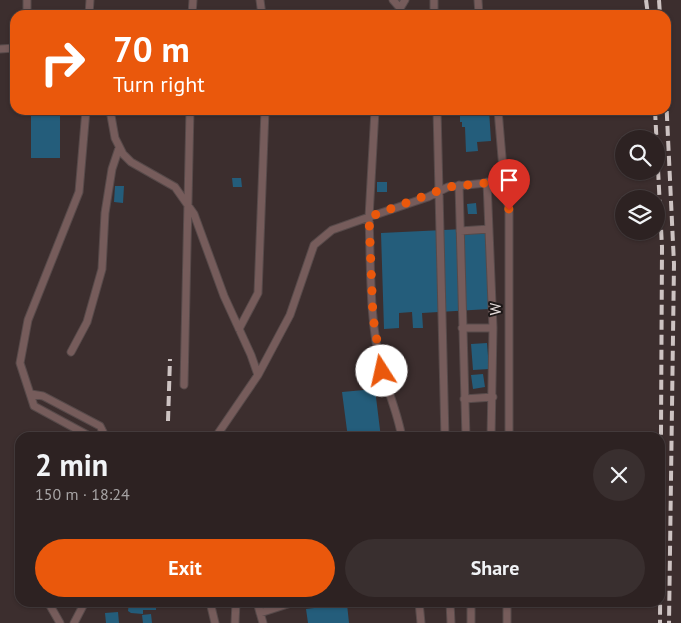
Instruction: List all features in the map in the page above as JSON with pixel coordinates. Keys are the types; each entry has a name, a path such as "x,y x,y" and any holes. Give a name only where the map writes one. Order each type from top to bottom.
{"lane":[{"path":"394,0 400,8 405,0"},
{"path":"82,432 34,406 20,363 28,320 79,192 86,115"},
{"path":"111,115 119,148 131,162 175,187 194,214 224,296 258,376"},
{"path":"184,385 190,115"},
{"path":"239,329 258,293 265,115"},
{"path":"375,115 369,217 373,317 382,371 399,418 401,432"},
{"path":"437,115 445,432"},
{"name":"W","path":"498,115 504,181 509,210 509,432"},
{"path":"71,352 87,322 102,269 105,213 112,169 119,148"},
{"path":"219,432 258,376 290,315 314,245 332,230 439,191 459,185 504,181"},
{"path":"487,182 493,328 491,432"},
{"path":"459,185 466,432"},
{"path":"460,231 489,229"},
{"path":"462,328 493,328"},
{"path":"30,394 42,396 100,426 103,432"},
{"path":"464,398 493,397"},
{"path":"51,607 60,623"},
{"path":"74,623 82,607"},
{"path":"211,607 214,623"},
{"path":"234,623 236,607"},
{"path":"258,607 263,623"},
{"path":"260,613 279,607"},
{"path":"419,607 421,623"},
{"path":"450,607 451,623"},
{"path":"471,607 472,623"},
{"path":"506,623 507,607"}],"building":[{"path":"31,115 60,115 60,158 31,158"},
{"path":"460,115 489,115 491,141 477,142 478,151 466,152 465,127 462,127 462,122 460,122"},
{"path":"232,178 241,178 242,187 233,187"},
{"path":"377,182 387,182 387,192 377,192"},
{"path":"115,186 124,186 123,203 114,202"},
{"path":"476,203 477,214 468,214 467,204"},
{"path":"485,228 489,309 422,313 423,328 413,328 412,312 399,313 399,328 384,329 381,233"},
{"path":"487,343 489,369 473,370 471,344"},
{"path":"483,374 485,387 473,389 471,375"},
{"path":"375,389 380,432 347,432 342,392"},
{"path":"128,607 156,607 156,610 143,610 143,614 128,611"},
{"path":"347,607 349,623 308,623 306,609"},
{"path":"118,612 119,623 106,623 105,613"},
{"path":"151,614 152,623 143,623 142,615"}],"railway":[{"path":"646,0 647,10"},
{"path":"659,0 660,10"},
{"path":"655,115 662,247 661,432"},
{"path":"667,115 674,264 669,623"},
{"path":"168,421 170,359"},
{"path":"660,607 660,623"}],"route":[{"path":"382,371 373,317 369,217 402,204 428,197 448,187 467,183 504,181 509,210"}]}
